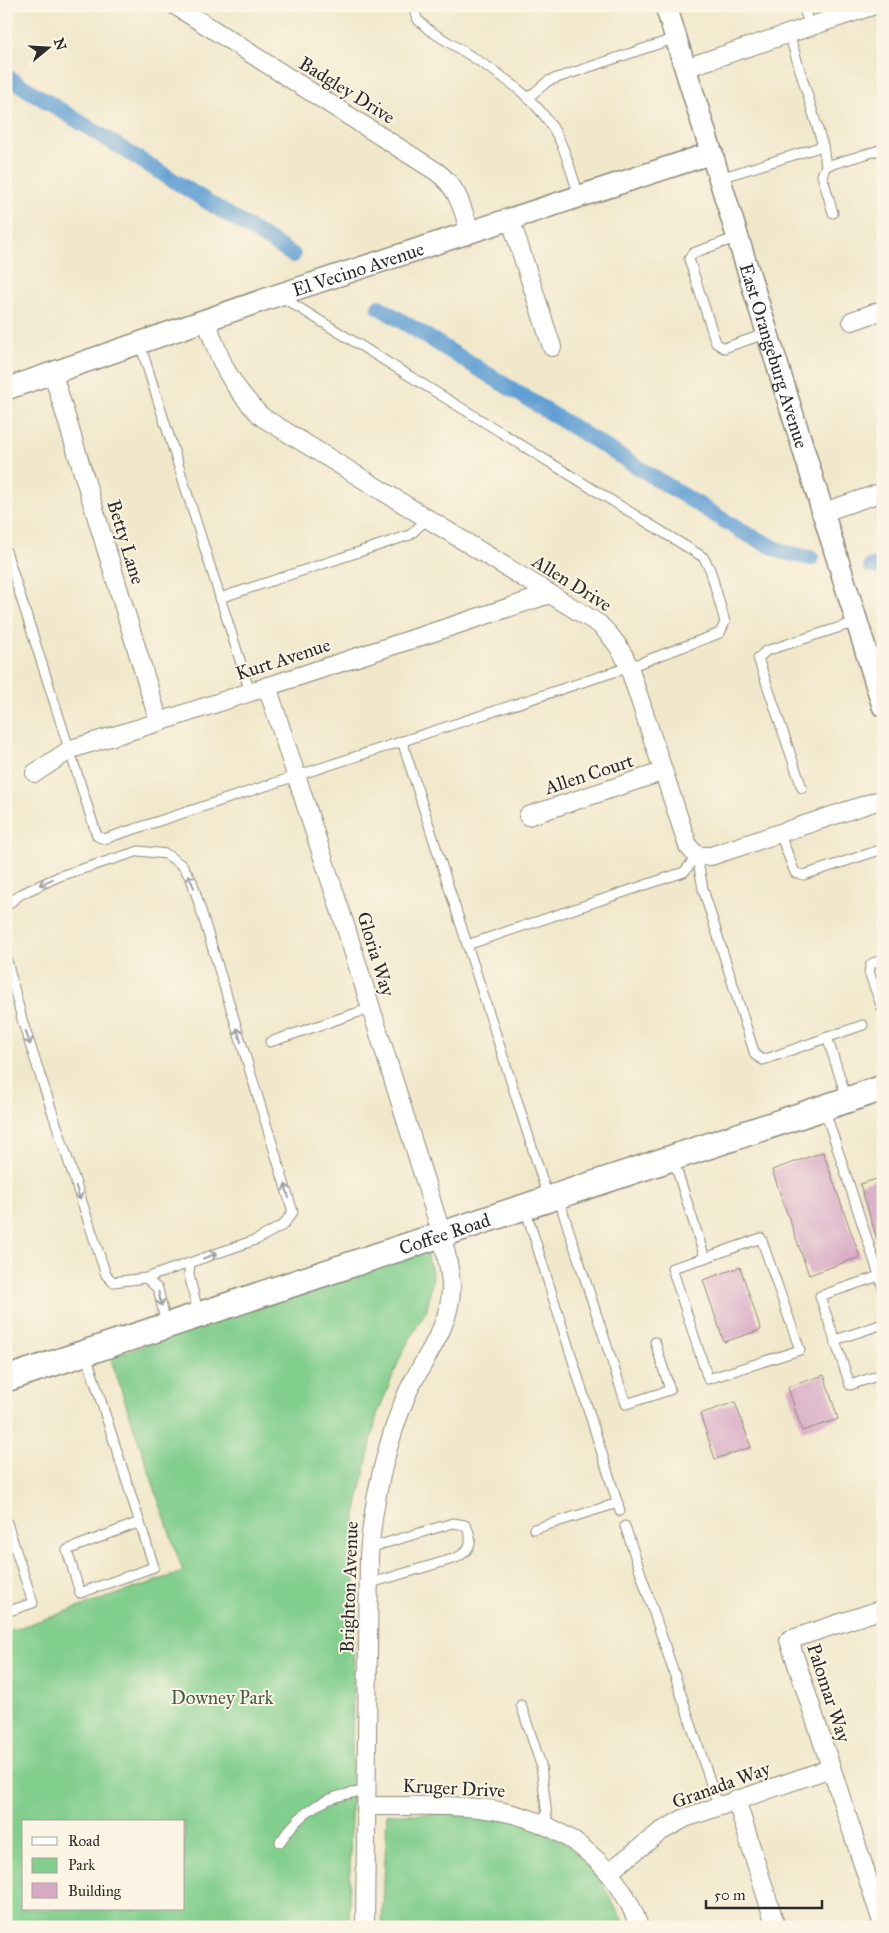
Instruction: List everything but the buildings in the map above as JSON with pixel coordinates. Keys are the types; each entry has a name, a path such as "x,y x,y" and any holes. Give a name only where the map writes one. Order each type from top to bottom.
{"main road":[{"name":"Coffee Road","path":"7,1375 167,1326 883,1088"}],"street":[{"name":"Badgley Drive","path":"176,6 437,172 450,182 458,196 470,231"},
{"name":"East Orangeburg Avenue","path":"666,6 768,332 821,513 883,706"},
{"path":"685,68 872,6"},
{"name":"El Vecino Avenue","path":"6,390 206,319 712,153"},
{"path":"510,218 552,347"},
{"path":"852,320 883,310"},
{"name":"Allen Drive","path":"206,319 222,364 230,380 244,399 262,417 599,624 611,635 623,652 629,667 662,772 688,846 696,856"},
{"name":"Betty Lane","path":"53,374 159,722"},
{"path":"821,513 883,492"},
{"name":"Kurt Avenue","path":"34,773 71,749 550,594"},
{"name":"Gloria Way","path":"267,686 297,775 442,1235"},
{"name":"Allen Court","path":"528,816 662,772"},
{"path":"696,856 711,856 883,800"},
{"name":"Brighton Avenue","path":"365,1927 369,1548 379,1484 390,1439 423,1360 444,1324 451,1288 442,1235"},
{"name":"Palomar Way","path":"831,1768 788,1640 883,1609"},
{"path":"831,1768 883,1925"},
{"name":"Granada Way","path":"608,1872 660,1832 685,1818 718,1805 831,1768"},
{"name":"Kruger Drive","path":"366,1798 479,1807 510,1812 548,1825 579,1844 608,1872 624,1893 639,1927"},
{"path":"736,1799 776,1927"}],"lane":[{"path":"412,6 418,20 429,30 510,82 528,98 560,140 580,196"},
{"path":"803,6 810,27"},
{"path":"789,34 823,146 826,166 822,175 833,213"},
{"path":"528,98 548,81 676,38"},
{"path":"720,178 823,146"},
{"path":"826,166 883,149"},
{"path":"738,237 693,253 689,259 716,343 724,348 768,332"},
{"path":"6,551 71,749 97,836 104,839 629,667 720,634 725,622 710,569 703,557 278,295"},
{"path":"140,344 250,692"},
{"path":"220,598 410,535 427,519"},
{"path":"802,788 758,658 766,651 856,622"},
{"path":"402,741 467,945 553,1198 626,1404 670,1390 655,1342"},
{"path":"780,834 795,873 804,875 883,849"},
{"path":"6,906 21,894 60,876 139,851 166,854 183,866 192,881 293,1212 283,1225 258,1239 146,1278 114,1282 106,1275 23,1023 6,957"},
{"path":"467,945 684,872 696,856"},
{"path":"696,856 703,889 756,1055 763,1060 863,1025"},
{"path":"883,959 871,964 870,972 883,1011"},
{"path":"270,1042 371,1008"},
{"path":"827,1037 847,1100"},
{"path":"824,1108 883,1287"},
{"path":"673,1158 705,1258"},
{"path":"524,1208 619,1507 534,1529"},
{"path":"761,1238 800,1350 708,1380 672,1268 705,1258 761,1238"},
{"path":"190,1263 190,1275 199,1315"},
{"path":"879,1276 820,1296 850,1385 882,1374"},
{"path":"146,1278 158,1289 167,1326"},
{"path":"835,1340 883,1324"},
{"path":"85,1352 140,1522 154,1567 80,1593 67,1550 140,1522"},
{"path":"6,1520 33,1603 6,1612"},
{"path":"368,1584 456,1558 466,1553 471,1544 470,1533 464,1525 454,1523 369,1548"},
{"path":"625,1526 718,1805"},
{"path":"521,1704 541,1765 548,1825"},
{"path":"280,1842 306,1810 326,1800 352,1792 366,1798"}],"green space":[{"name":"Downey Park","path":"426,1252 433,1276 427,1309 403,1351 377,1415 356,1511 349,1927 6,1927 6,1632 183,1572 110,1357"},
{"path":"387,1814 496,1814 540,1825 573,1849 602,1883 626,1927 382,1927"}],"waterway":[{"path":"6,76 293,255"},
{"path":"379,307 741,531 783,552 811,558"},
{"path":"871,566 883,567"}]}
